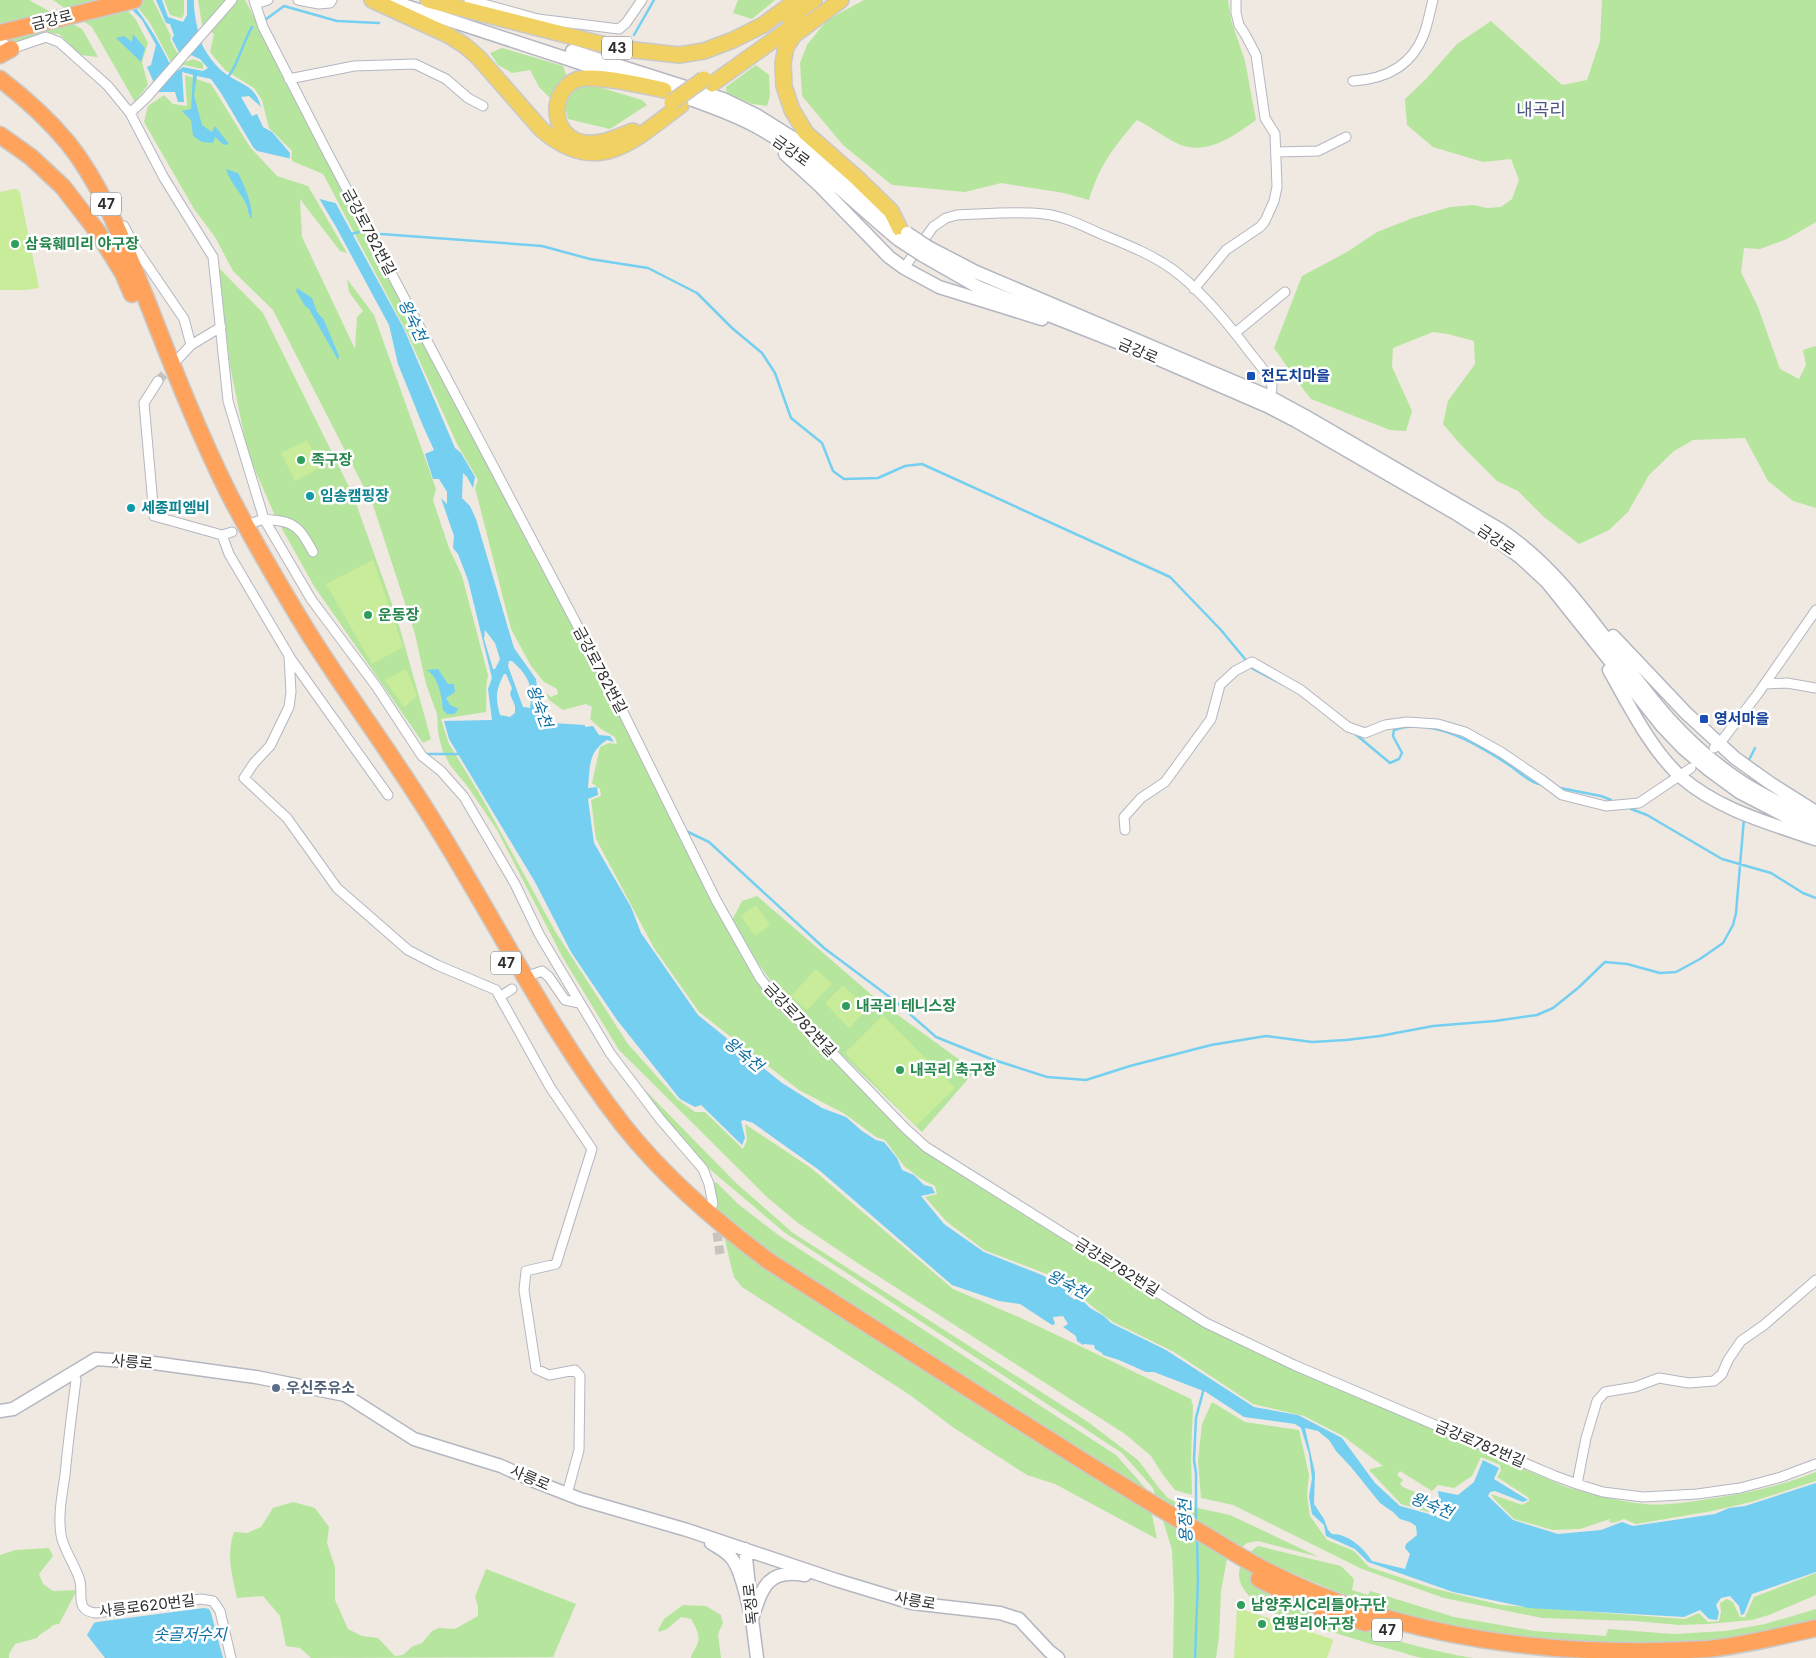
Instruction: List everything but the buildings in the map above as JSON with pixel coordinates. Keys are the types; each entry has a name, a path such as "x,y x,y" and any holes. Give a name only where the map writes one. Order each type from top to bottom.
{"highway":[{"name":"금강로","path":"5,27 93,0"},
{"name":"금강로","path":"5,27 134,0"},
{"name":"47","path":"0,79 30,103 70,146 103,198 121,237 186,399 229,493 278,581 312,639 397,763 437,826 571,1053 624,1126 671,1179 722,1226 770,1262 1134,1499"},
{"name":"47","path":"0,135 31,157 63,187 98,231 123,273 180,411 217,492 270,589 301,642 416,810 513,976 578,1080 608,1123 631,1151 694,1214 724,1241 760,1268 1134,1499 1262,1575 1278,1589 1338,1615 1421,1640 1473,1652 1521,1658"},
{"name":"47","path":"1262,1575 1363,1612 1423,1630 1487,1643 1541,1650 1607,1654 1710,1649 1776,1638 1816,1628"},
{"path":"1721,1658 1786,1646 1816,1638"}],"main road":[{"path":"372,0 448,35 464,45 478,57 541,129 552,139 572,150 596,154 615,150 639,137 672,99"},
{"name":"43","path":"428,0 617,48 679,55 704,51 733,40 764,25 797,0"},
{"path":"708,82 814,0"},
{"path":"672,99 595,78 577,80 564,89 558,103 557,116 560,128 570,137 584,143 604,142 634,131 672,99 708,82 828,0"},
{"path":"841,0 794,35 786,47 782,63 784,86 792,110 806,133 891,211 902,234"}],"street":[{"path":"130,113 146,98 232,0"},
{"path":"255,2 268,0"},
{"path":"298,0 319,4 330,3 332,0"},
{"name":"금강로","path":"380,0 403,5 672,99 721,110 756,126 786,145 902,234 978,287 1305,416 1512,538 1562,584 1650,697 1693,743 1741,782 1816,821"},
{"name":"금강로","path":"420,0 722,99 749,112 793,138 902,234"},
{"path":"469,0 538,19 619,29 626,23 642,0"},
{"path":"1194,288 1226,250 1252,234 1265,221 1274,201 1277,187 1275,134 1265,118 1256,55 1239,25 1236,13 1236,0"},
{"path":"1353,81 1381,77 1394,71 1413,54 1424,33 1433,0"},
{"name":"금강로782번길","path":"255,2 263,27 289,78 620,708 716,900 760,978 779,1002 823,1043 905,1128 926,1147 1198,1318 1294,1365 1555,1476 1603,1492 1643,1497 1697,1494 1740,1488 1781,1477 1816,1464"},
{"path":"4,48 46,38 59,42 108,86 130,113 164,178 213,257 228,401 264,519 311,599 376,686 422,756 441,771 464,797 515,884 539,934 610,1053 660,1118 703,1169 709,1184 713,1204"},
{"path":"289,78 354,66 415,64 446,79 468,98 482,106"},
{"path":"30,103 73,141 98,177 135,248 184,319 190,345"},
{"path":"756,126 819,185 889,257 904,268 939,288 1027,315 1090,331"},
{"path":"1276,152 1318,151 1346,137"},
{"path":"904,268 934,227 946,218 971,214 1045,214 1080,224 1136,249 1172,269 1194,288 1235,333 1269,378 1272,386 1268,401"},
{"name":"금강로","path":"925,251 1268,401 1296,421 1455,513 1494,538 1521,558 1547,582 1656,719 1684,749 1739,792 1816,832"},
{"path":"1235,333 1285,292"},
{"path":"178,359 190,345 220,327"},
{"path":"158,381 144,403 154,516 222,535 232,532"},
{"path":"250,524 264,519 293,524 302,532 313,552"},
{"path":"222,535 229,554 289,656 388,795"},
{"path":"1547,582 1607,667 1647,734 1663,756 1686,772 1703,793 1726,806 1816,839"},
{"path":"1562,584 1717,746 1816,812"},
{"path":"1717,746 1765,684 1816,610"},
{"path":"289,656 292,692 289,707 270,746 254,763 244,778 287,818 337,888 408,950 437,965 496,990 550,1087 592,1149 556,1264 526,1272 524,1290 536,1369 549,1375 576,1370 580,1376 578,1450 567,1494"},
{"path":"1124,830 1124,817 1141,798 1165,782 1211,719 1220,686 1235,671 1252,662 1301,690 1348,727 1365,733 1385,725 1407,722 1438,724 1465,732 1501,752 1562,795 1606,806 1639,803 1686,772"},
{"path":"1765,684 1787,683 1816,688"},
{"path":"531,975 542,971 549,977 565,1000 579,1002"},
{"path":"501,996 512,989"},
{"path":"1577,1484 1586,1438 1597,1401 1605,1392 1634,1387 1659,1378 1689,1382 1714,1381 1722,1374 1728,1360 1741,1341 1764,1325 1816,1280"},
{"name":"사릉로","path":"0,1411 13,1409 73,1371 96,1359 154,1363 256,1377 345,1396 414,1439 501,1466 567,1494 688,1530 836,1580 912,1603 957,1607 1019,1619 1058,1658"},
{"name":"사릉로620번길","path":"73,1371 76,1380 60,1518 62,1543 79,1578 82,1588 82,1603 85,1609 96,1613 201,1599 212,1601 217,1604 220,1611 231,1658"},
{"path":"688,1530 722,1549 733,1560 738,1568 752,1619"},
{"name":"독정로","path":"745,1549 757,1658"},
{"path":"752,1619 763,1588 775,1576 788,1573 836,1580"}],"green space":[{"path":"0,0 29,0 82,29 98,57 81,55 59,34 49,33 11,44 0,38"},
{"path":"53,0 119,0 136,20 148,43 142,62 148,85 135,102 92,27"},
{"path":"132,0 153,0 171,36 170,40 183,63 193,59 203,63 203,69 184,65 175,70 150,23"},
{"path":"164,0 184,0 184,14 182,18 170,15"},
{"path":"198,0 245,0 623,717 699,874 778,1006 921,1147 1207,1329 1566,1487 1624,1501 1660,1504 1750,1492 1816,1472 1816,1481 1751,1502 1712,1511 1636,1524 1624,1519 1613,1523 1609,1522 1610,1519 1580,1529 1553,1530 1514,1519 1494,1499 1491,1494 1522,1505 1529,1501 1529,1498 1497,1477 1501,1471 1500,1465 1481,1457 1472,1476 1454,1488 1438,1485 1432,1491 1400,1471 1397,1475 1403,1480 1400,1484 1426,1497 1429,1509 1428,1512 1401,1504 1370,1471 1370,1469 1383,1466 1343,1436 1304,1416 1253,1404 1174,1352 1113,1322 1078,1294 1074,1297 1070,1294 1069,1289 1047,1274 984,1250 946,1221 925,1197 937,1194 935,1186 921,1179 904,1166 885,1140 876,1137 845,1114 799,1090 699,1012 654,948 596,839 591,800 601,796 600,789 592,783 600,747 609,743 617,744 615,737 601,729 590,719 592,707 586,704 563,710 549,700 546,693 551,697 558,694 557,689 544,682 531,666 511,629 475,488 478,480 457,444 406,331 324,176 291,161 292,151 269,128 262,100 254,88 225,70 210,52 214,34 202,25"},
{"path":"738,0 775,0 752,19 733,13"},
{"path":"864,0 1228,0 1231,20 1245,61 1256,120 1221,142 1202,147 1191,147 1170,140 1137,120 1108,157 1093,187 1089,200 1064,193 1001,183 965,192 892,185 843,145 802,96 800,63 807,45 827,20"},
{"path":"1602,0 1816,0 1816,222 1787,239 1760,249 1744,248 1741,272 1758,307 1780,369 1799,379 1806,365 1803,350 1816,346 1816,508 1793,501 1768,481 1745,438 1693,440 1674,451 1649,475 1628,512 1609,530 1579,544 1544,517 1518,491 1497,481 1443,424 1448,401 1475,364 1474,341 1433,332 1393,348 1392,367 1412,411 1406,431 1390,430 1311,399 1274,348 1302,276 1347,252 1377,232 1413,218 1450,207 1473,205 1487,208 1501,207 1512,199 1519,180 1511,159 1483,162 1433,147 1407,125 1405,99 1457,44 1491,21 1562,85 1587,80 1600,41"},
{"path":"502,48 563,66 567,77 550,98 539,87 530,70 512,73 498,65 490,53"},
{"path":"756,65 769,75 770,96 767,106 752,104 727,94 726,87"},
{"path":"185,75 211,84 250,147 277,176 308,186 347,253 340,251 300,199 302,237 355,349 357,317 363,311 349,292 347,279 374,315 436,489 433,500 449,548 462,576 488,675 486,712 441,719 449,744 482,798 555,931 628,1044 677,1099 695,1112 705,1112 743,1149 747,1140 745,1124 811,1168 953,1289 1021,1318 1191,1399 1193,1406 1192,1495 1175,1490 1151,1456 1125,1434 798,1223 768,1198 619,1050 563,958 497,830 468,787 450,765 442,749 438,732 437,714 426,684 415,634 373,505 273,310 233,271 215,237 194,209 144,122 148,106 164,95 173,104 187,106"},
{"path":"589,84 642,100 647,105 610,129 568,119 565,105 572,91"},
{"name":"삼육훼미리 야구장","path":"17,189 20,193 39,288 0,290 0,192"},
{"path":"219,268 263,313 353,495 397,618 431,739 423,743 314,586 276,518 248,454 230,366"},
{"name":"족구장","path":"307,440 321,467 295,481 281,453"},
{"name":"운동장","path":"373,560 403,647 372,664 326,584"},
{"path":"406,669 417,696 404,707 385,680"},
{"path":"757,896 880,1002 975,1071 922,1132 782,997 755,959 732,920 742,901"},
{"path":"756,905 770,925 755,936 741,916"},
{"name":"내곡리 테니스장","path":"816,969 832,984 807,1010 791,996"},
{"name":"내곡리 테니스장","path":"843,985 867,1009 849,1028 825,1003"},
{"name":"내곡리 축구장","path":"883,1015 955,1088 916,1126 845,1053"},
{"path":"644,1089 735,1182 793,1233 1088,1422 1138,1460 1168,1498 1179,1504 1230,1515 1319,1557 1258,1541 1247,1543 1227,1559 1221,1591 1216,1658 1173,1658 1174,1598 1172,1550 1153,1488 1122,1453 784,1232 707,1167 646,1095"},
{"path":"716,1182 738,1204 781,1237 1116,1455 1147,1490 1157,1539 1055,1484 1027,1475 954,1428 910,1395 742,1287 734,1277 731,1266 712,1183"},
{"path":"1212,1402 1245,1422 1299,1430 1309,1475 1307,1495 1310,1516 1327,1540 1354,1551 1369,1567 1432,1588 1501,1605 1685,1619 1699,1613 1708,1622 1719,1621 1720,1603 1727,1599 1733,1602 1740,1617 1745,1617 1754,1597 1816,1573 1816,1595 1769,1615 1752,1620 1680,1625 1634,1621 1542,1618 1444,1598 1362,1569 1233,1505 1201,1498 1198,1461 1202,1424"},
{"path":"293,1502 315,1508 329,1527 327,1543 335,1567 335,1600 348,1629 362,1636 378,1638 395,1656 403,1655 413,1646 422,1643 432,1631 439,1628 455,1629 478,1616 478,1606 475,1597 486,1569 576,1604 553,1657 311,1658 300,1648 286,1646 280,1616 263,1596 237,1598 233,1581 230,1549 234,1532 247,1533 261,1527 273,1508"},
{"path":"1258,1546 1341,1566 1354,1579 1352,1590 1368,1595 1370,1591 1454,1617 1534,1631 1606,1636 1608,1629 1673,1634 1726,1631 1765,1624 1816,1609 1816,1620 1784,1629 1699,1643 1577,1645 1464,1630 1368,1605 1269,1563 1257,1587 1336,1619 1390,1638 1445,1653 1473,1658 1423,1658 1297,1622 1264,1608 1251,1598 1243,1587 1239,1574 1245,1558"},
{"path":"49,1548 53,1556 39,1574 43,1584 53,1591 75,1590 75,1594 59,1624 53,1625 37,1638 15,1644 9,1654 9,1658 0,1658 0,1555 16,1550"},
{"path":"683,1605 706,1606 721,1615 723,1623 718,1634 721,1658 691,1658 698,1643 698,1633 691,1619 681,1617 667,1629 659,1632 658,1630 664,1619"},
{"name":"연평리야구장","path":"1238,1608 1332,1639 1327,1658 1234,1658"}],"water":[{"name":"왕숙천","path":"123,0 130,0 143,17 160,44 174,73 183,67 203,71 208,68 200,59 191,55 184,62 172,39 174,35 170,24 166,23 156,0 162,0 168,17 183,22 187,15 187,0 194,0 194,11 199,33 207,53 220,69 228,76 245,85 255,93 258,99 261,107 249,96 241,97 252,116 257,114 263,127 272,132 290,153 289,162 321,176 404,329 455,448 461,453 475,477 473,488 463,473 462,498 470,506 476,519 514,648 536,679 541,717 553,723 585,725 585,727 593,726 599,735 610,736 614,742 607,740 596,750 591,761 588,788 597,787 598,795 588,799 594,843 631,907 641,933 698,1015 782,1083 822,1108 846,1117 862,1131 876,1140 884,1142 897,1158 902,1170 914,1175 924,1185 932,1187 935,1193 921,1196 944,1224 984,1252 1042,1275 1067,1290 1069,1296 1075,1300 1078,1296 1090,1308 1104,1316 1111,1323 1166,1350 1254,1407 1298,1415 1342,1438 1375,1483 1400,1506 1440,1517 1443,1515 1429,1500 1439,1498 1438,1491 1458,1495 1474,1482 1483,1460 1499,1468 1494,1479 1528,1500 1523,1502 1495,1491 1490,1492 1488,1496 1513,1520 1558,1534 1601,1530 1622,1522 1633,1526 1715,1514 1729,1508 1745,1506 1816,1483 1816,1572 1752,1594 1744,1614 1741,1615 1739,1606 1730,1596 1721,1598 1716,1605 1719,1613 1717,1620 1709,1619 1700,1610 1684,1617 1529,1608 1453,1592 1368,1562 1355,1549 1326,1536 1324,1525 1312,1514 1309,1497 1312,1478 1309,1454 1301,1428 1295,1424 1244,1417 1206,1392 1103,1355 1095,1349 1094,1345 1083,1345 1077,1341 1076,1336 1063,1327 1068,1324 1063,1316 1053,1317 1055,1324 1052,1325 1020,1304 999,1301 952,1285 819,1170 753,1123 741,1121 745,1138 742,1145 701,1105 695,1107 680,1099 617,1020 571,952 535,882 449,739 444,721 492,720 488,689 492,678 468,580 458,554 453,548 454,536 441,498 447,504 447,492 439,479 433,479 425,454 434,450 398,364 389,325 310,183 279,173 253,147 211,79 197,76 194,95 202,125 212,132 215,126 229,144 224,145 215,137 213,143 202,142 193,136 191,120 182,111 191,109 193,75 182,72 184,102 178,102 175,92 158,92 147,67 151,65 156,45 142,20","holes":["485,630 495,643 500,659 495,669 493,669 484,639","509,661 512,661 526,677 531,693 530,708 523,707 508,666","504,674 506,674 512,688 510,694 515,706 515,713 510,717 500,715 498,709 497,694","1305,1428 1318,1431 1329,1440 1380,1503 1400,1519 1416,1526 1417,1535 1406,1544 1405,1548 1410,1554 1405,1569 1372,1561 1355,1542 1344,1536 1332,1534 1328,1530 1324,1519 1314,1504 1315,1473"]},
{"path":"133,34 145,48 141,62 116,38 124,36 132,42"},
{"path":"226,169 238,173 246,189 252,219 244,199 230,179"},
{"path":"297,288 312,298 317,312 324,320 339,356 338,360 309,309 296,291"},
{"path":"438,669 448,684 454,684 455,692 446,698 450,705 459,709 454,714 447,714 443,710 441,694 437,683 427,670"},
{"name":"솟골저수지","path":"204,1608 209,1609 211,1613 223,1658 105,1658 87,1635 94,1623 97,1622"}],"pier":[{"path":"253,150 292,159 292,161 323,174 339,204 316,198 308,185 278,175"}],"waterway":[{"path":"634,35 654,0"},
{"path":"265,20 284,6 337,21 379,23"},
{"path":"228,77 235,66 252,27"},
{"path":"351,234 359,232"},
{"path":"381,234 542,246 590,259 648,268 697,293 732,328 762,353 775,373 791,418 822,443 833,471 844,479 878,478 905,466 922,464 1170,577 1221,630 1245,659"},
{"path":"1253,669 1284,685"},
{"path":"1354,733 1390,763 1399,759 1402,753 1393,736 1394,730 1408,727 1438,729 1467,740 1539,784"},
{"path":"1749,760 1755,748"},
{"path":"426,754 459,754"},
{"path":"1560,788 1601,796 1611,800"},
{"path":"1631,809 1647,815 1722,859 1771,873 1803,893 1816,898"},
{"path":"686,831 709,842 824,948 895,1001 936,1037 991,1059 1047,1077 1086,1080 1130,1066 1211,1045 1266,1036 1312,1042 1346,1040 1433,1026 1495,1021 1537,1015 1553,1008 1578,988 1605,962 1627,964 1660,973 1676,972 1700,959 1723,943 1733,925 1736,913 1744,818"},
{"name":"용정천","path":"1196,1522 1196,1473 1194,1460 1196,1418 1204,1388"},
{"name":"용정천","path":"1195,1658 1198,1580 1197,1537"}],"tunnel":[{"path":"158,381 175,363"},
{"path":"715,1219 720,1254"}],"place":[{"name":"삼육훼미리 야구장","path":"15,244"},
{"name":"전도치마을","path":"1251,376"},
{"name":"족구장","path":"301,460"},
{"name":"임송캠핑장","path":"310,496"},
{"name":"세종피엠비","path":"131,508"},
{"name":"운동장","path":"368,615"},
{"name":"영서마을","path":"1704,719"},
{"name":"내곡리 테니스장","path":"846,1006"},
{"name":"내곡리 축구장","path":"900,1070"},
{"name":"우신주유소","path":"276,1388"},
{"name":"남양주시C리틀야구단","path":"1241,1605"},
{"name":"연평리야구장","path":"1262,1624"}],"district":[{"name":"내곡리","path":"1541,110"}]}
